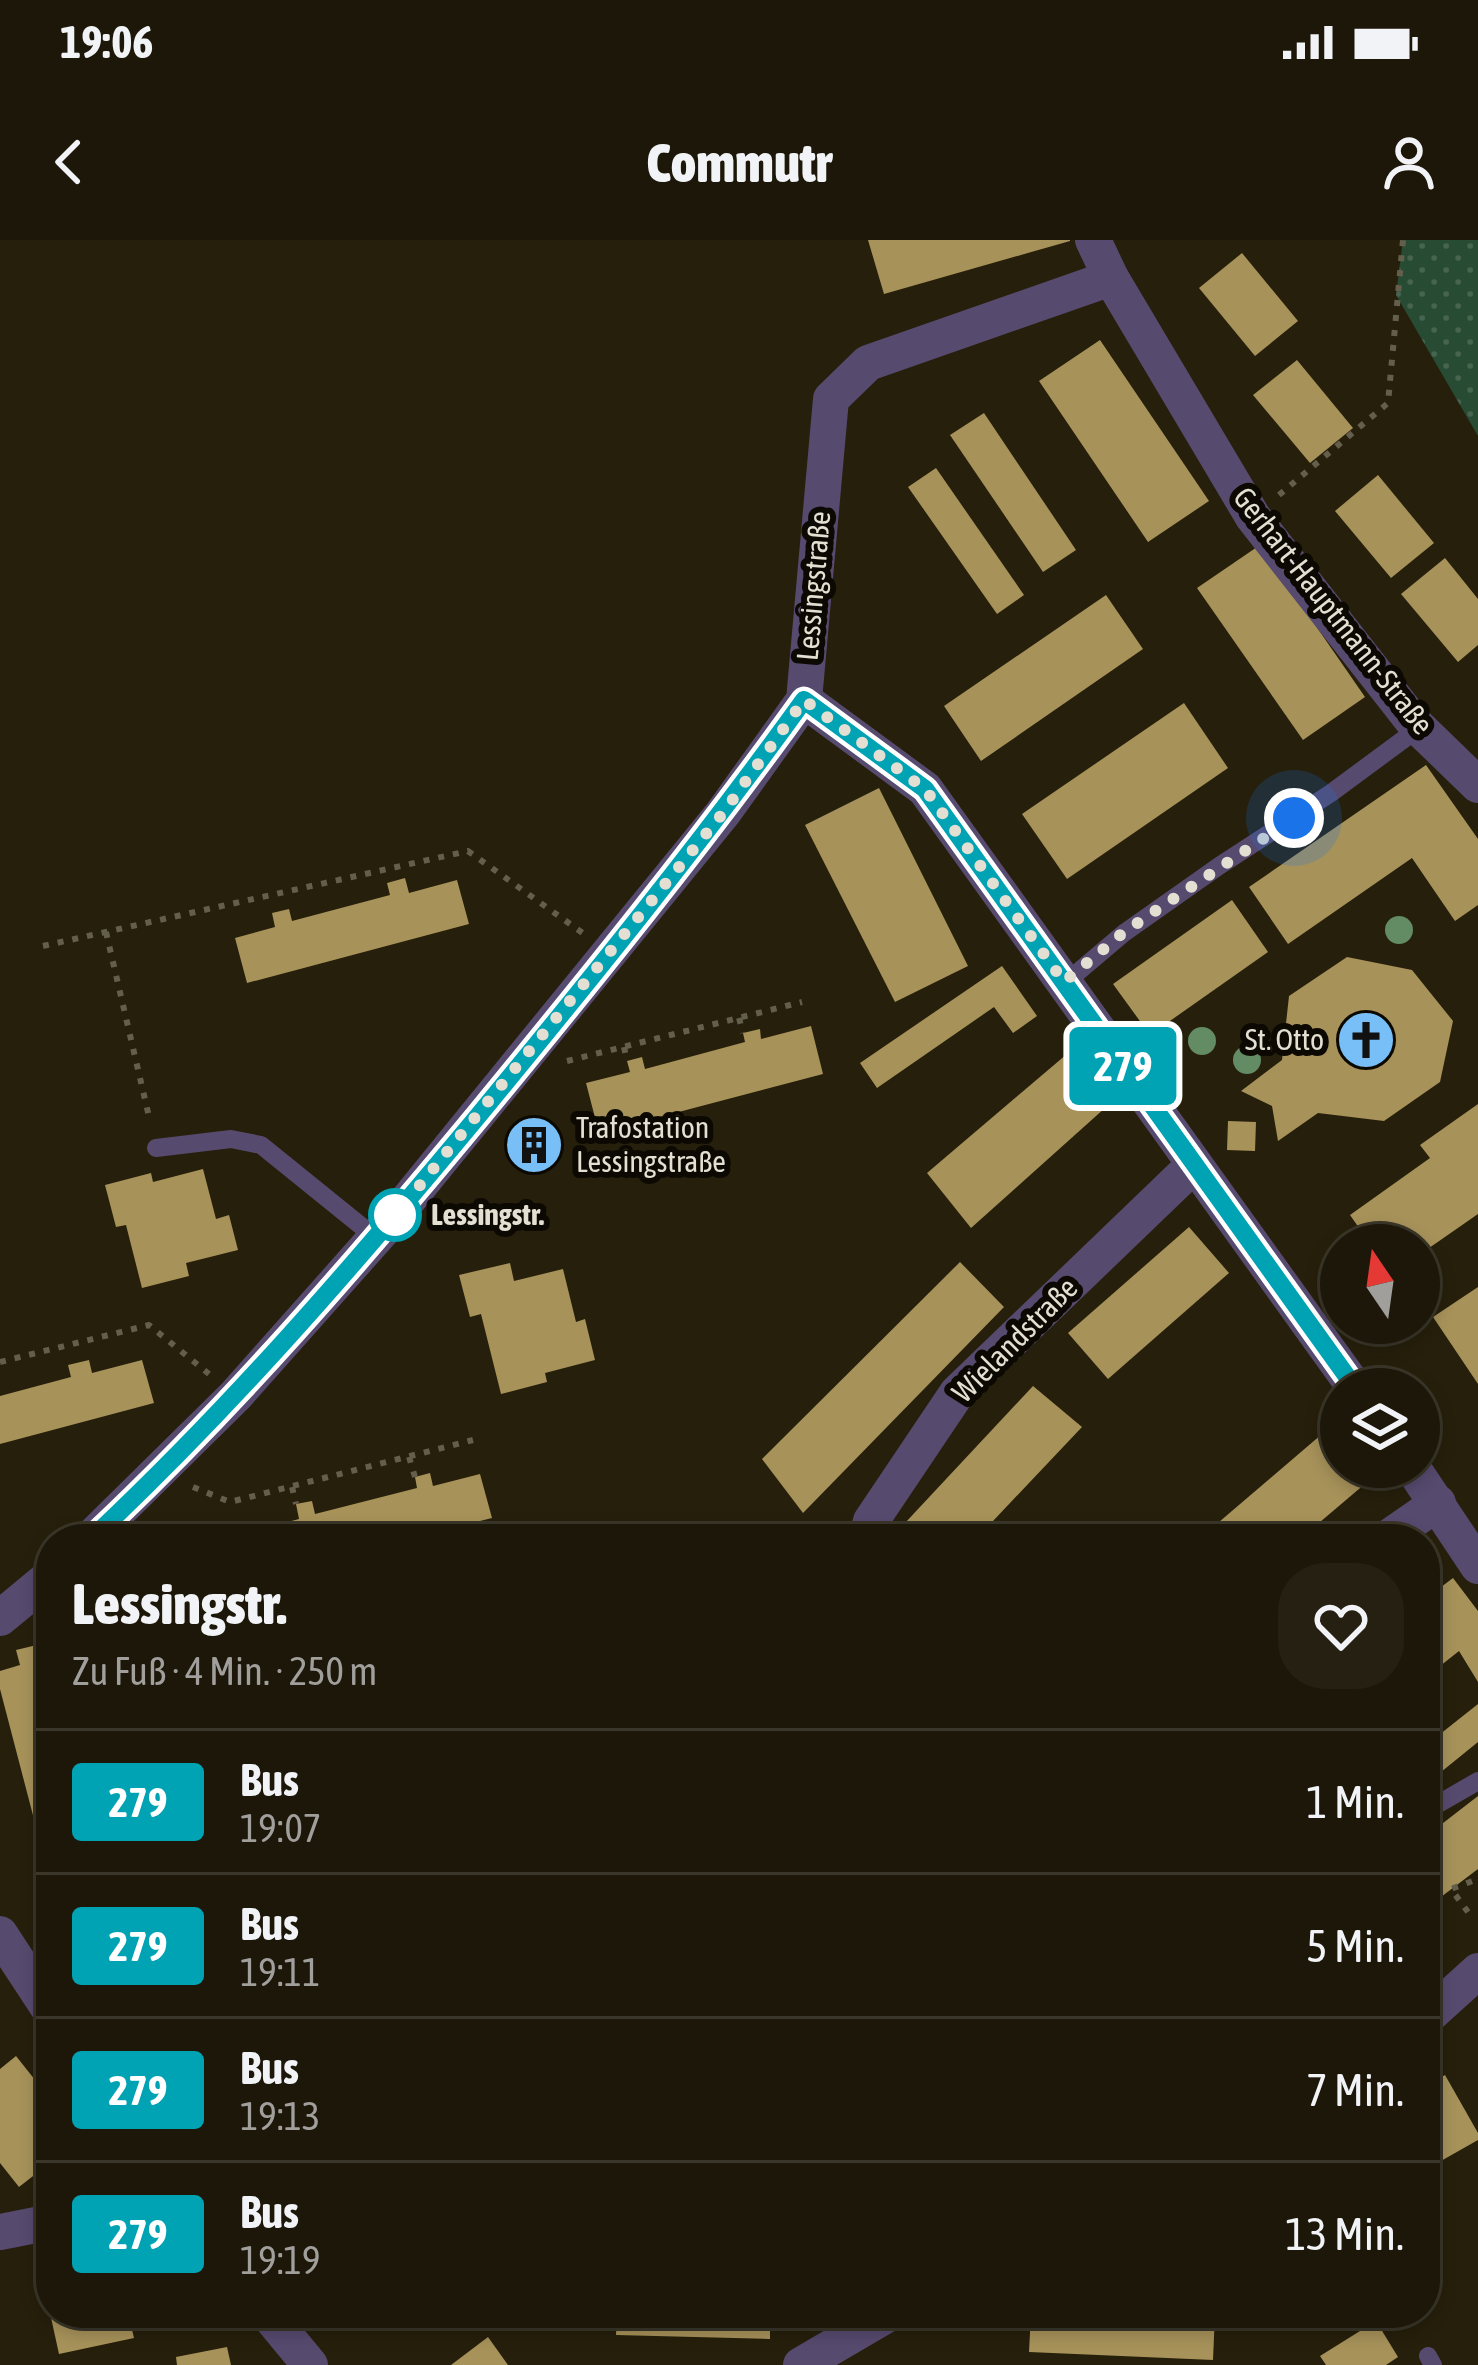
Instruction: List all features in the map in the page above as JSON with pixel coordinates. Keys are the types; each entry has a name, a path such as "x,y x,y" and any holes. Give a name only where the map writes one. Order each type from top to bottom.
{"street":[{"name":"Gerhart-Hauptmann-Straße","path":"1093,240 1253,517 1419,728 1478,785"},
{"name":"Lessingstraße","path":"105,1524 236,1395 376,1238 723,813 804,700 831,399 868,363 1111,278"},
{"path":"804,700 925,789 1341,1368"},
{"name":"Wielandstraße","path":"870,1524 957,1393 1194,1165"},
{"path":"1427,1488 1478,1566"},
{"path":"1408,1524 1438,1503"},
{"path":"0,1618 36,1588"},
{"path":"0,1934 36,1989"},
{"path":"1440,2005 1478,1970"},
{"path":"0,2232 36,2225"},
{"path":"279,2328 310,2365"},
{"path":"801,2365 864,2328"}],"lane":[{"path":"1064,982 1124,932 1419,728"},
{"path":"157,1148 230,1139 261,1145 376,1238"},
{"path":"1440,1803 1478,1781"}],"path":[{"path":"1253,517 1388,403 1403,240"},
{"path":"43,946 468,850 611,953"},
{"path":"106,932 157,1148"},
{"path":"532,1050 567,1061 802,1002"},
{"path":"739,1018 743,1033"},
{"path":"624,1047 627,1060"},
{"path":"0,1362 149,1325 236,1395"},
{"path":"158,1473 230,1502 473,1440"},
{"path":"409,1457 415,1478"},
{"path":"292,1486 296,1504"},
{"path":"1468,1912 1451,1889 1478,1879"}],"green space":[{"path":"1403,240 1478,240 1478,436 1396,295"}],"building":[{"path":"868,240 1070,240 1070,241 884,294"},
{"path":"1242,253 1298,321 1255,356 1199,288"},
{"path":"1100,340 1209,501 1148,542 1039,381"},
{"path":"1297,360 1353,428 1310,463 1253,395"},
{"path":"984,413 1076,550 1043,572 950,435"},
{"path":"936,468 1024,595 997,614 908,487"},
{"path":"1378,475 1434,543 1391,578 1335,511"},
{"path":"1260,545 1365,697 1303,740 1197,588"},
{"path":"1445,558 1478,599 1478,645 1458,662 1401,594"},
{"path":"1106,595 1143,649 981,761 944,706"},
{"path":"1184,703 1228,768 1067,879 1022,814"},
{"path":"1426,765 1478,839 1478,905 1455,921 1412,858 1288,944 1249,887"},
{"path":"879,788 968,966 895,1002 805,825"},
{"path":"405,878 409,893 457,880 469,924 247,983 235,938 275,927 272,913 289,909 292,921 390,895 387,883"},
{"path":"1232,900 1268,952 1150,1035 1113,984"},
{"name":"St. Otto","path":"1347,957 1412,970 1453,1021 1440,1082 1384,1121 1318,1113 1278,1141 1272,1106 1241,1091 1282,1060 1289,996"},
{"path":"1002,966 1037,1016 1013,1033 994,1007 877,1088 860,1063"},
{"path":"811,1026 823,1074 599,1133 586,1083 630,1072 627,1061 642,1057 645,1069 745,1042 743,1033 760,1029 761,1039"},
{"path":"1074,1048 1115,1099 971,1228 927,1173"},
{"path":"1478,1104 1478,1214 1440,1240 1440,1224 1356,1224 1350,1215 1430,1158 1420,1145"},
{"path":"1228,1121 1256,1122 1255,1151 1227,1150"},
{"name":"Trafostation Lessingstraße","path":"539,1125 547,1161 529,1165 521,1129"},
{"path":"203,1169 216,1219 229,1215 238,1250 186,1263 189,1276 142,1288 126,1225 116,1227 105,1185 151,1173 153,1182"},
{"path":"1189,1227 1229,1273 1108,1379 1068,1333"},
{"path":"960,1262 1004,1307 803,1513 762,1459"},
{"path":"510,1263 514,1281 563,1269 576,1322 585,1319 595,1360 545,1373 547,1382 501,1394 481,1314 470,1317 459,1275"},
{"path":"1478,1287 1478,1384 1440,1327 1440,1312"},
{"path":"89,1360 92,1373 142,1360 154,1403 0,1444 0,1396 71,1377 68,1365"},
{"path":"1033,1386 1082,1427 990,1524 905,1523"},
{"path":"1320,1436 1320,1488 1360,1488 1318,1524 1217,1524"},
{"path":"430,1473 433,1486 480,1474 492,1518 468,1524 280,1524 299,1519 296,1504 312,1501 315,1514 417,1488 415,1477"},
{"path":"1453,1578 1478,1611 1478,1682 1459,1651 1440,1666 1440,1588"},
{"path":"36,1645 35,1823 0,1689 0,1671 20,1665 16,1650"},
{"path":"1478,1704 1478,1742 1440,1773 1440,1734"},
{"path":"1478,1796 1478,1869 1440,1898 1440,1825"},
{"path":"16,2056 36,2081 36,2174 19,2187 0,2163 0,2069"},
{"path":"1445,2075 1478,2140 1440,2162 1440,2078"},
{"path":"53,2328 132,2328 134,2338 59,2354"},
{"path":"616,2328 770,2328 770,2339 616,2335"},
{"path":"1030,2328 1214,2328 1213,2360 1029,2352"},
{"path":"1365,2328 1380,2328 1398,2357 1386,2365 1326,2365 1320,2356"},
{"path":"488,2337 508,2365 451,2365"},
{"path":"227,2347 231,2365 177,2365 176,2357"}],"bus line":[{"name":"279","path":"107,1524 236,1395 376,1238 723,813 804,700 925,789 1341,1368"}],"place":[{"name":"St. Otto","path":"1366,1040"},
{"name":"Trafostation Lessingstraße","path":"534,1145"},
{"name":"Lessingstr.","path":"395,1215"}],"route":[{"path":"395,1215 723,813 804,700 925,789 1064,982 1124,932 1294,818"}]}
